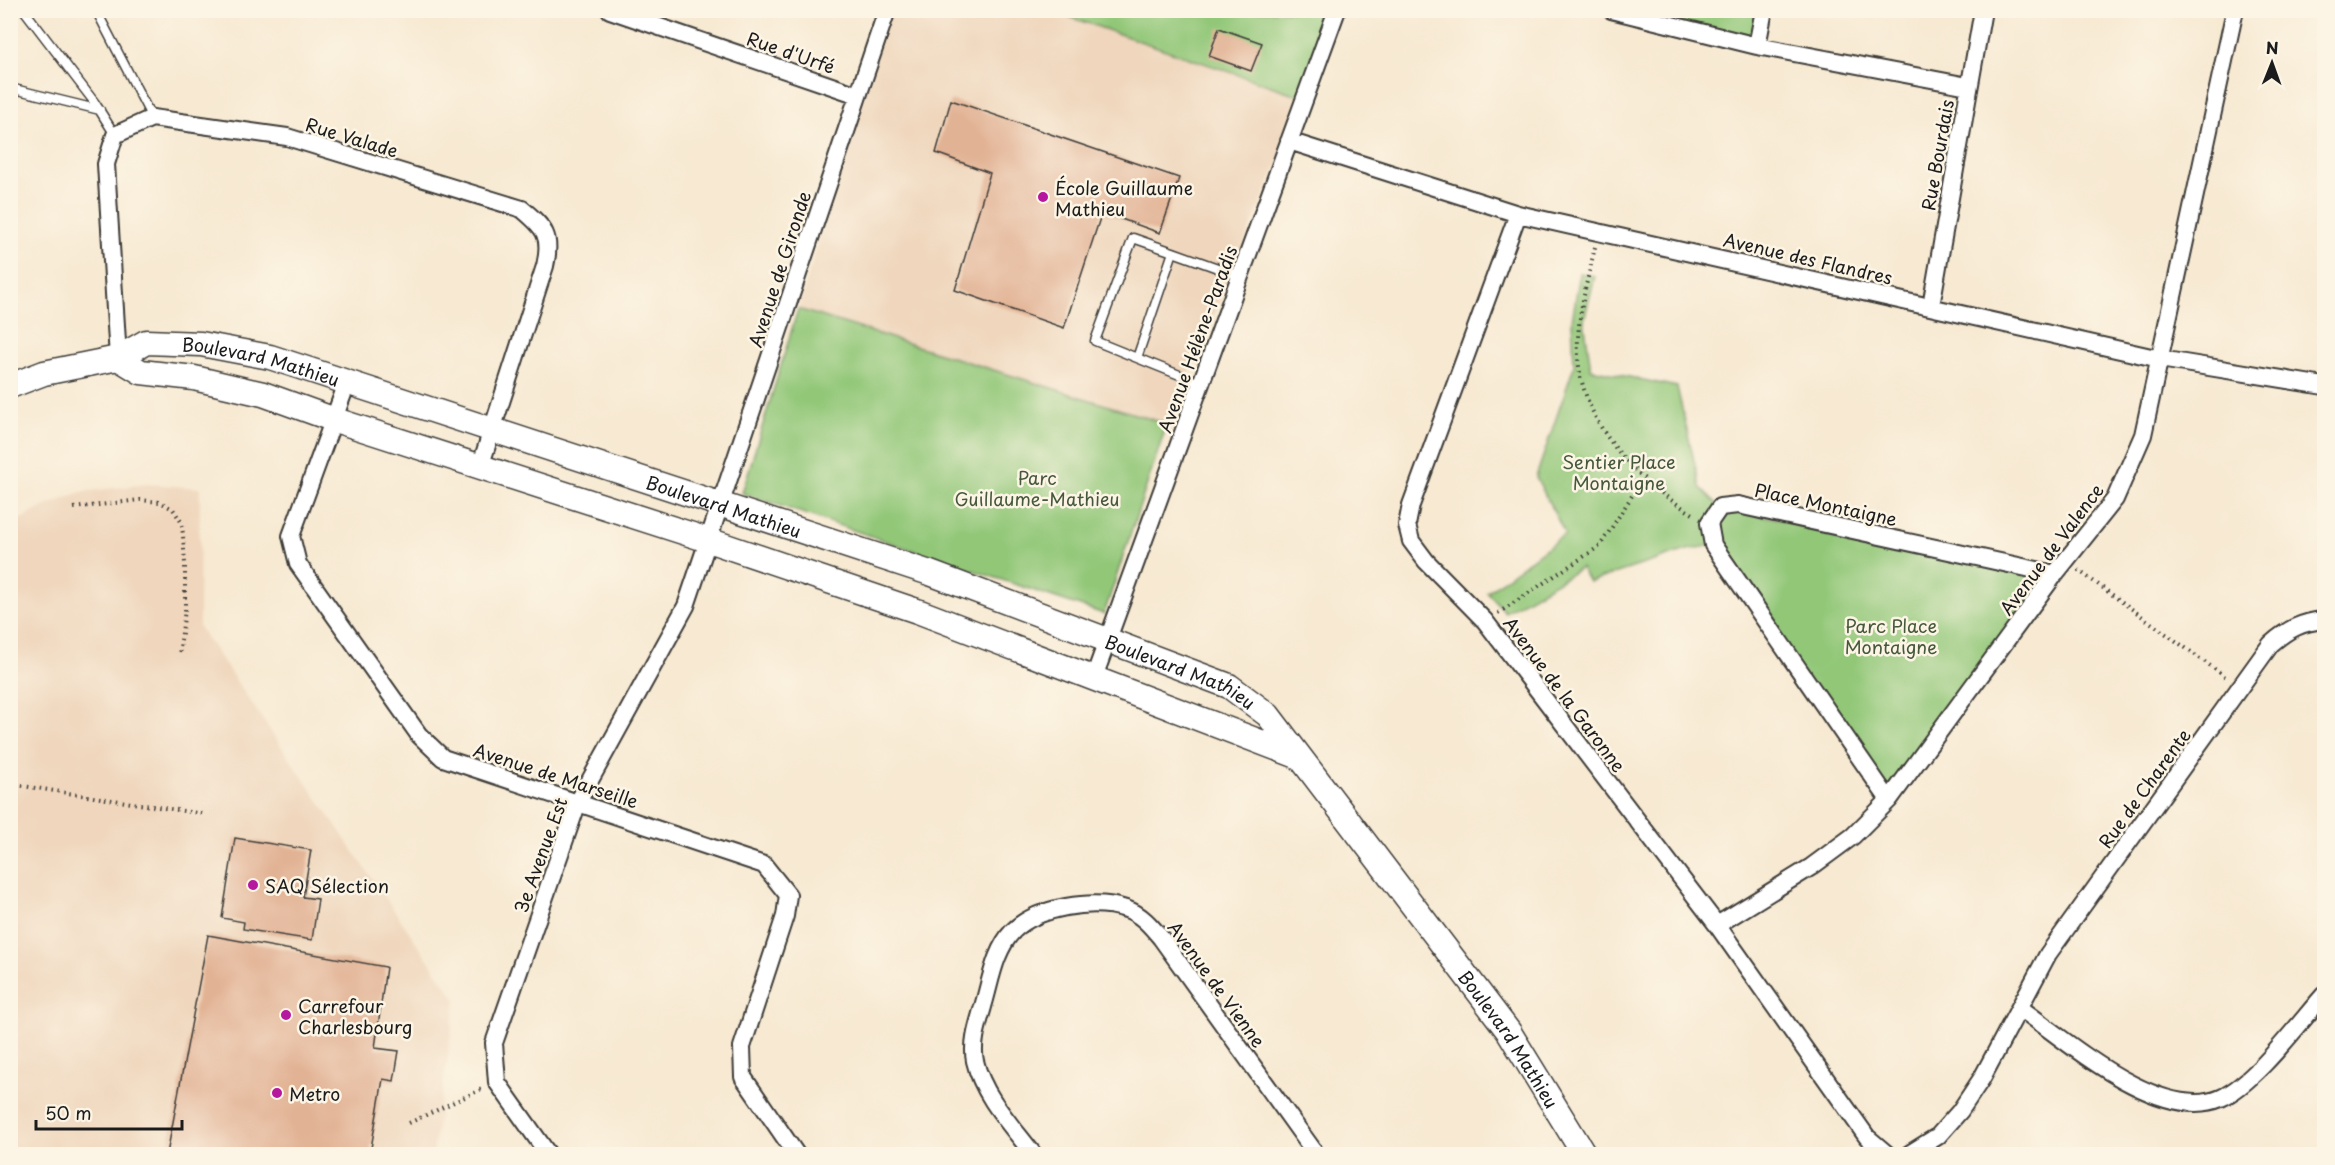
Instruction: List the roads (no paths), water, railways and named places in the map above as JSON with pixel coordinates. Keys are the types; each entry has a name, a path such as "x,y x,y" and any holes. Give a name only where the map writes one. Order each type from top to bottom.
{"street":[{"name":"Rue d'Urfé","path":"610,10 633,14 858,95"},
{"name":"Avenue de Gironde","path":"708,540 887,10"},
{"name":"Avenue Hélène-Paradis","path":"1094,680 1337,10"},
{"path":"1611,10 1757,46 1968,86"},
{"path":"1757,46 1764,10"},
{"name":"Rue Bourdais","path":"1931,306 1983,10"},
{"name":"Avenue de Valence","path":"1717,925 1811,867 1853,836 1889,800 2060,568 2115,499 2143,435 2235,10"},
{"path":"118,358 106,164 115,135 152,118"},
{"name":"Rue Valade","path":"152,118 287,137 522,208 537,222 546,234 549,248 480,467"},
{"name":"Avenue des Flandres","path":"1289,141 1518,214 2160,359 2325,386"},
{"name":"Avenue de la Garonne","path":"1518,214 1411,505 1407,525 1412,541 1426,561 1485,621 1717,925 1867,1137 1887,1155"},
{"name":"Boulevard Mathieu","path":"10,386 44,373 118,358 146,342 201,344 270,357 722,503 930,573 1229,687 1268,715 1509,1032 1584,1155"},
{"name":"Boulevard Mathieu","path":"118,358 141,372 194,378 262,394 335,420 708,540 920,612 1297,756"},
{"name":"Avenue de Marseille","path":"347,383 291,536 298,564 419,735 443,758 764,865 788,895 785,916 742,1047 743,1077 796,1155"},
{"name":"Place Montaigne","path":"1889,800 1713,545 1709,523 1720,507 1738,504 2060,568"},
{"name":"3e Avenue Est","path":"548,1155 497,1082 494,1043 578,802 686,606 708,540"},
{"name":"Rue de Charente","path":"1909,1155 1938,1136 1960,1111 1982,1078 2048,954 2271,644 2288,629 2308,621 2325,620"},
{"name":"Avenue de Vienne","path":"1033,1155 988,1092 975,1060 974,1040 1000,950 1014,931 1028,920 1060,908 1092,904 1125,909 1144,918 1161,938 1316,1155"},
{"path":"2020,1008 2136,1088 2179,1102 2221,1098 2248,1080 2325,995"}],"lane":[{"path":"24,10 100,110 115,135"},
{"path":"96,10 152,118"},
{"path":"10,88 100,110"},
{"path":"1202,384 1095,341 1133,238 1240,276"},
{"path":"1137,358 1173,252"}],"place":[{"name":"École Guillaume Mathieu","path":"1043,197"},
{"name":"SAQ Sélection","path":"253,885"},
{"name":"Carrefour Charlesbourg","path":"286,1015"},
{"name":"Metro","path":"277,1093"}],"park label":[{"name":"Sentier Place Montaigne","path":"1619,471"},
{"name":"Parc Guillaume-Mathieu","path":"1037,487"},
{"name":"Parc Place Montaigne","path":"1891,635"}]}
